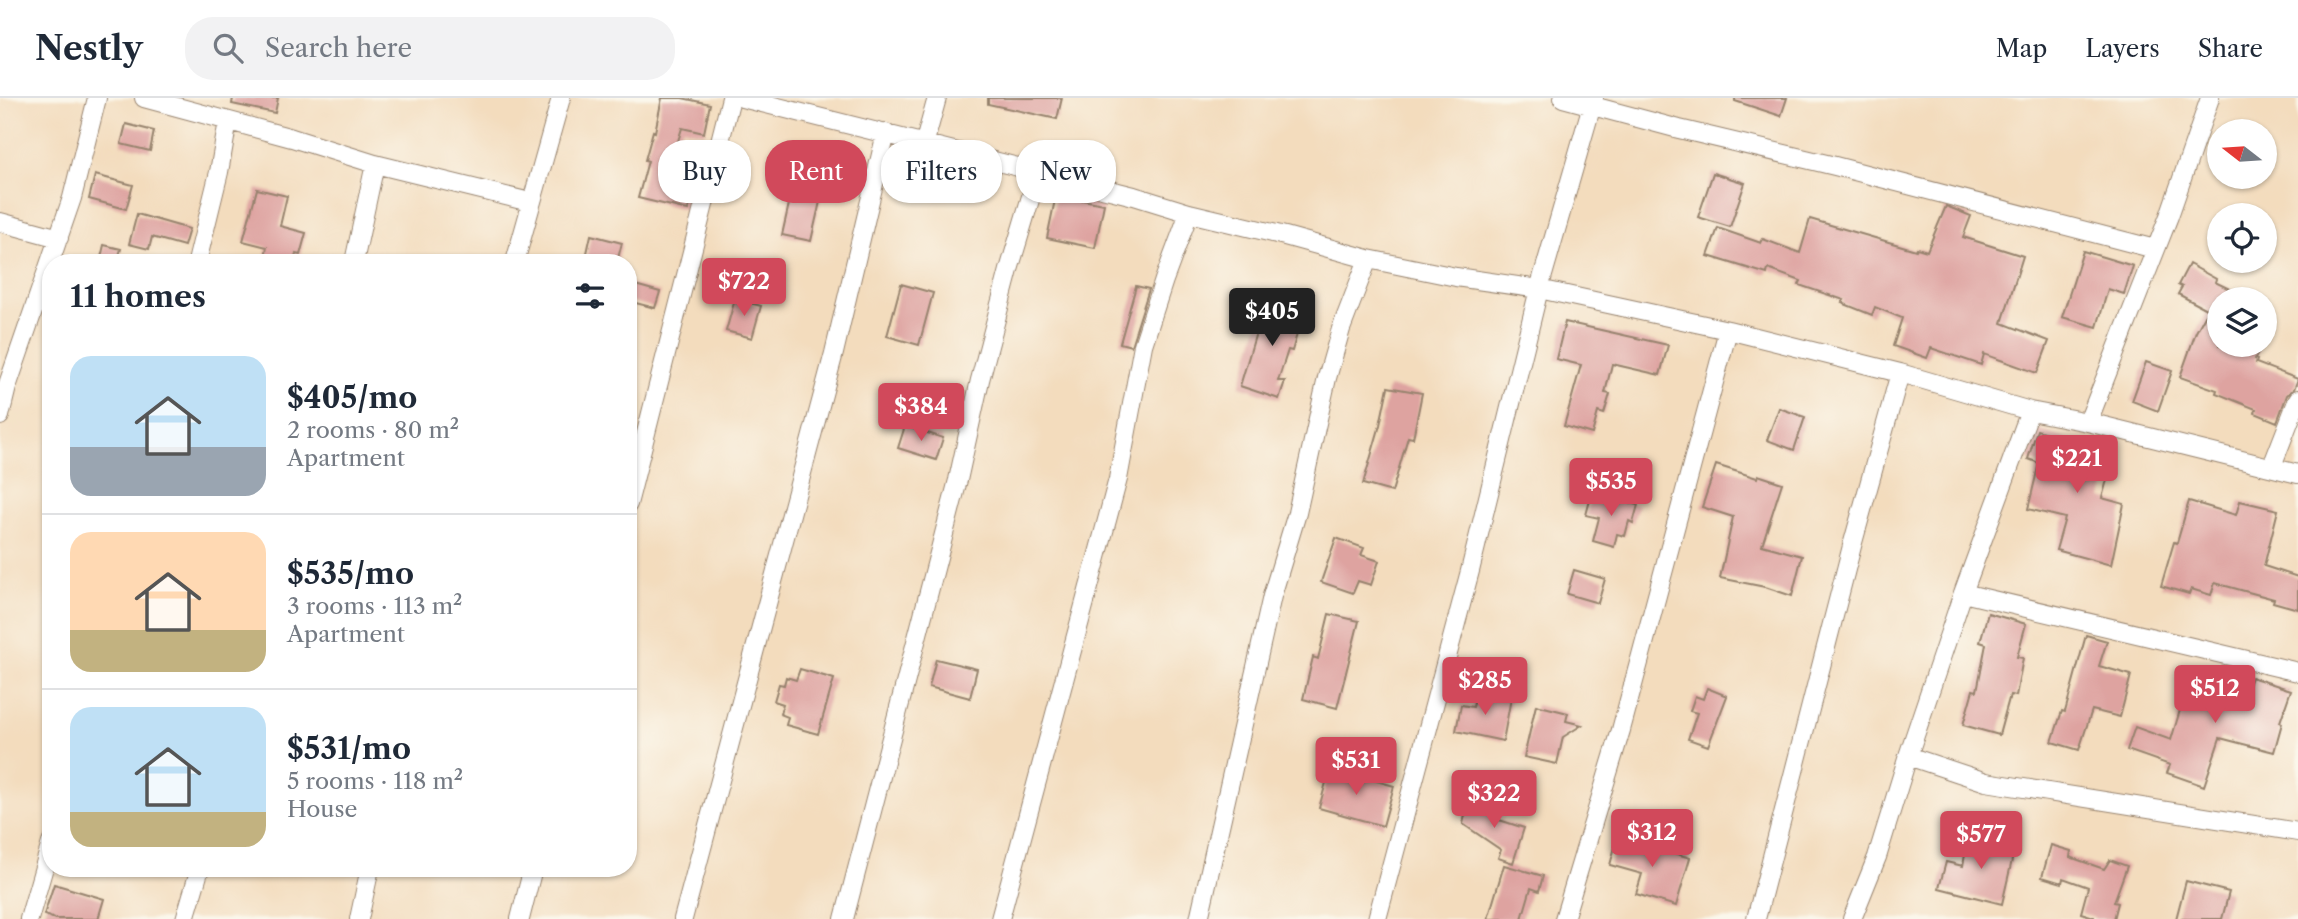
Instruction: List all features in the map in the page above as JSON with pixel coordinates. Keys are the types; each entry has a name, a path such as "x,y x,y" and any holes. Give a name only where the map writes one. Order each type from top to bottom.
{"street":[{"path":"53,254 72,198 97,98"},
{"path":"144,98 292,138 375,164 530,202"},
{"path":"517,254 561,98"},
{"path":"637,469 731,98"},
{"path":"742,98 908,140"},
{"path":"925,140 937,98"},
{"path":"1563,98 1593,102 2155,249"},
{"path":"2088,422 2169,216 2210,98"},
{"path":"1377,919 1470,572 1539,289 1593,102"},
{"path":"199,254 228,121"},
{"path":"683,919 834,353 886,133"},
{"path":"356,254 375,164"},
{"path":"1116,192 1368,259 1456,277 1539,289 1728,330 1900,373 2031,411 2088,422 2298,474"},
{"path":"844,919 958,480 980,380 1029,203"},
{"path":"1000,919 1118,479 1143,345 1189,213"},
{"path":"0,222 59,238"},
{"path":"1199,919 1272,596 1297,513 1327,378 1341,328 1368,259"},
{"path":"0,416 4,386 42,284"},
{"path":"1564,919 1621,730 1728,330"},
{"path":"1756,919 1852,545 1900,373"},
{"path":"2272,466 2298,399"},
{"path":"1852,919 1877,857 1908,756 1964,593 2031,411"},
{"path":"1964,593 2298,672"},
{"path":"1908,756 1986,782 2298,832"},
{"path":"30,919 42,876"},
{"path":"185,919 197,877"},
{"path":"359,919 368,877"},
{"path":"520,919 531,877"}],"building":[{"path":"233,98 278,98 275,113 232,104"},
{"path":"662,98 682,98 710,104 704,133 682,128 678,140 658,140 658,203 638,198 648,161 645,160 653,131 655,132"},
{"path":"988,98 1062,98 1057,119 988,104"},
{"path":"1735,98 1787,98 1781,116 1735,101"},
{"path":"126,124 154,131 150,151 121,144"},
{"path":"1713,173 1745,183 1730,227 1698,217"},
{"path":"95,175 133,185 126,209 89,199"},
{"path":"257,189 287,196 280,226 306,233 300,254 266,254 267,247 243,241"},
{"path":"659,203 690,203 688,210"},
{"path":"789,203 820,203 811,241 782,235"},
{"path":"1054,203 1104,204 1095,248 1047,238"},
{"path":"1946,206 1971,216 1963,237 2023,256 2002,323 2049,341 2037,373 1984,354 1981,365 1931,348 1927,358 1893,346 1902,318 1875,307 1872,315 1842,303 1844,300 1799,285 1801,281 1768,269 1767,274 1708,256 1718,228 1761,243 1763,239 1800,253 1810,219 1927,251"},
{"path":"137,214 189,229 184,246 152,237 149,249 129,244"},
{"path":"591,235 622,243 619,254 587,254"},
{"path":"104,245 121,249 119,254 102,254"},
{"path":"2083,251 2133,266 2124,294 2108,289 2097,327 2062,317"},
{"path":"2189,264 2225,287 2207,287 2207,309 2178,294 2182,287 2178,285"},
{"path":"901,284 933,293 919,345 887,336"},
{"path":"637,286 660,292 655,308 637,303"},
{"path":"1136,286 1149,289 1131,346 1120,343"},
{"path":"735,299 761,306 752,338 726,331"},
{"path":"1266,299 1304,310 1292,351 1288,350 1278,381 1285,381 1279,399 1240,386"},
{"path":"2207,312 2207,357 2256,357 2256,363 2298,379 2294,389 2287,395 2277,422 2255,413 2256,409 2216,393 2217,390 2180,377 2196,332"},
{"path":"1565,322 1668,345 1660,375 1612,364 1605,393 1610,394 1604,414 1598,412 1592,434 1564,426 1581,365 1556,359"},
{"path":"2146,362 2172,371 2158,411 2132,401"},
{"path":"1388,387 1422,393 1413,438 1408,437 1392,492 1363,484"},
{"path":"1779,408 1805,417 1794,450 1767,440"},
{"path":"905,426 943,438 936,460 898,448"},
{"path":"2037,430 2115,451 2102,498 2124,504 2111,565 2056,550 2065,518 2028,509 2039,463 2028,459"},
{"path":"1716,465 1782,483 1762,545 1802,556 1792,596 1765,587 1720,578 1733,517 1702,507"},
{"path":"1592,493 1638,505 1633,523 1629,521 1625,536 1617,534 1614,547 1593,541 1599,518 1586,515"},
{"path":"2189,501 2236,515 2240,501 2278,510 2264,566 2298,577 2298,609 2273,602 2274,599 2215,583 2211,595 2191,589 2189,594 2161,586"},
{"path":"1336,538 1364,548 1361,555 1379,561 1371,585 1358,581 1353,593 1321,582"},
{"path":"1574,570 1605,579 1598,603 1567,594"},
{"path":"1988,613 2026,624 2017,657 2023,658 2016,696 2010,695 1999,735 1963,725 1973,690 1977,691 1986,644 1980,642"},
{"path":"1329,614 1359,621 1337,708 1303,699 1313,657 1318,659"},
{"path":"2086,635 2107,641 2099,666 2131,675 2120,717 2092,710 2079,750 2052,742 2062,711 2065,712"},
{"path":"936,659 977,669 970,698 929,687"},
{"path":"800,669 834,679 818,734 786,725 788,717 780,714 783,704 774,701 779,684 784,685 786,677 796,680"},
{"path":"2191,674 2246,691 2251,677 2291,690 2280,722 2282,723 2274,752 2220,738 2204,786 2167,773 2170,765 2127,750 2135,727 2171,740"},
{"path":"1707,688 1727,696 1708,746 1688,739 1697,713 1690,711 1695,696 1703,699"},
{"path":"1477,691 1511,698 1503,741 1456,731 1461,705 1473,707"},
{"path":"1536,705 1568,713 1566,721 1582,725 1563,737 1557,764 1524,757"},
{"path":"1330,768 1394,786 1383,826 1319,808"},
{"path":"1468,801 1496,807 1493,818 1524,828 1513,863 1498,858 1501,850 1463,824"},
{"path":"1618,836 1690,858 1676,906 1636,894 1642,874 1610,865"},
{"path":"1968,838 2015,847 2002,904 1939,888 1946,862 1963,866"},
{"path":"2051,845 2071,851 2070,857 2104,869 2110,860 2127,866 2114,902 2118,903 2114,919 2094,919 2081,913 2088,887 2063,878 2062,883 2042,877"},
{"path":"1504,865 1543,876 1539,891 1531,888 1522,919 1488,919"},
{"path":"2186,881 2229,892 2222,919 2176,919"},
{"path":"54,884 104,899 98,919 55,919 44,915"}]}
